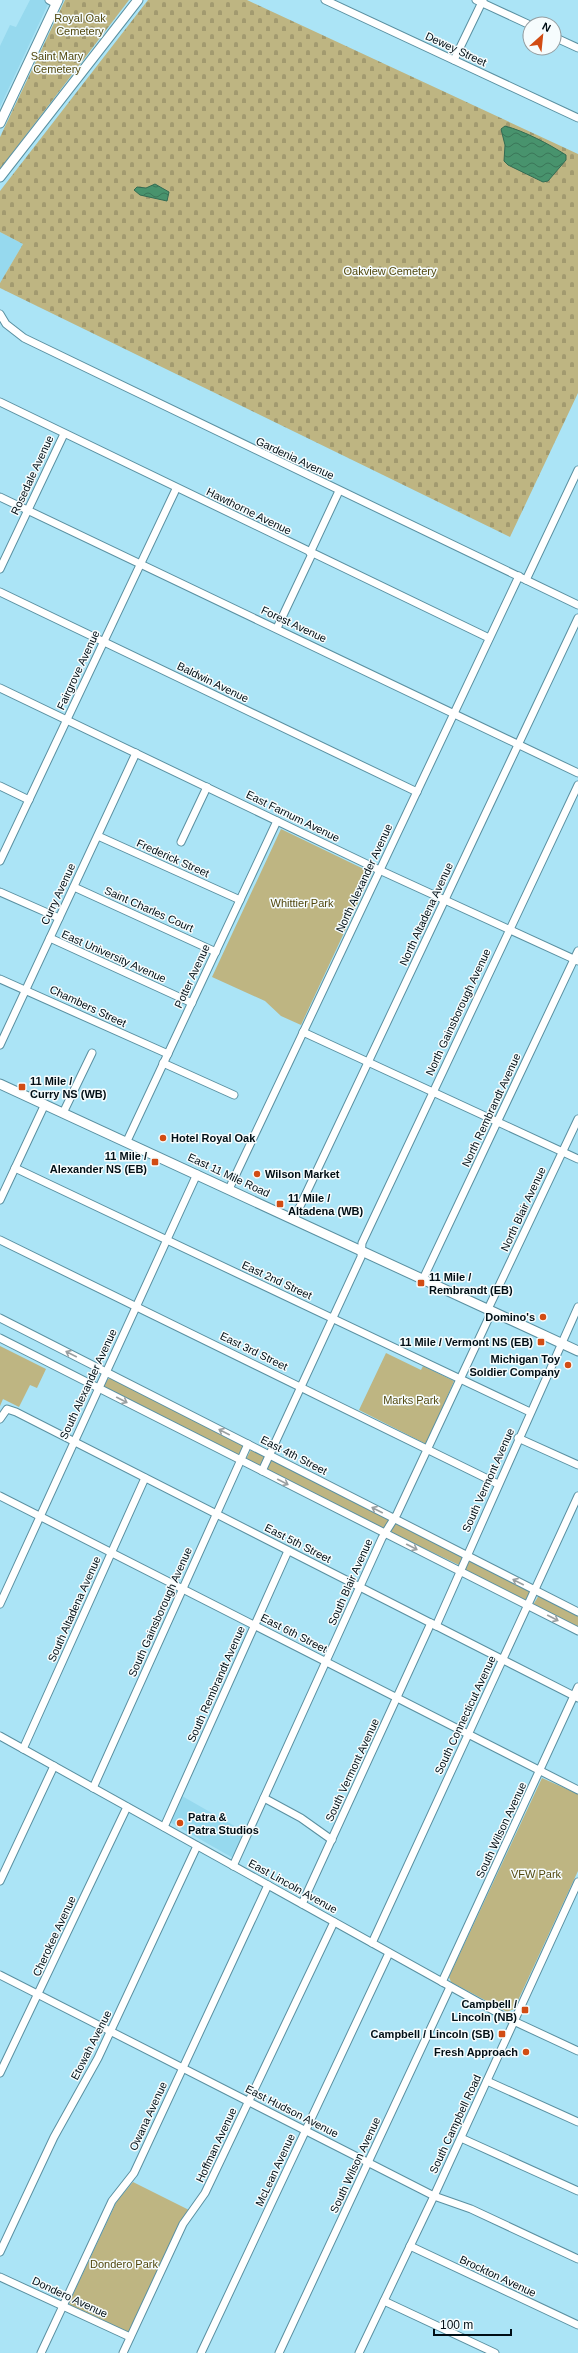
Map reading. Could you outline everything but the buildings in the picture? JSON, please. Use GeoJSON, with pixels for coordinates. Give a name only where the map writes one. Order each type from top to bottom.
{"type":"FeatureCollection","features":[{"type":"Feature","properties":{"kind":"main road"},"geometry":{"type":"LineString","coordinates":[[1,178],[138,0]]}},
{"type":"Feature","properties":{"kind":"main road"},"geometry":{"type":"LineString","coordinates":[[0,123],[54,1]]}},
{"type":"Feature","properties":{"kind":"main road","name":"East 11 Mile Road"},"geometry":{"type":"LineString","coordinates":[[0,1084],[127,1141],[578,1351]]}},
{"type":"Feature","properties":{"kind":"street","name":"Dewey Street"},"geometry":{"type":"LineString","coordinates":[[325,0],[578,118]]}},
{"type":"Feature","properties":{"kind":"street"},"geometry":{"type":"LineString","coordinates":[[454,60],[480,1],[522,21]]}},
{"type":"Feature","properties":{"kind":"street"},"geometry":{"type":"LineString","coordinates":[[562,40],[578,48]]}},
{"type":"Feature","properties":{"kind":"street","name":"Gardenia Avenue"},"geometry":{"type":"LineString","coordinates":[[0,314],[3,325],[24,338],[578,605]]}},
{"type":"Feature","properties":{"kind":"street","name":"Hawthorne Avenue"},"geometry":{"type":"LineString","coordinates":[[0,402],[176,489],[489,638]]}},
{"type":"Feature","properties":{"kind":"street","name":"Rosedale Avenue"},"geometry":{"type":"LineString","coordinates":[[0,569],[64,434]]}},
{"type":"Feature","properties":{"kind":"street"},"geometry":{"type":"LineString","coordinates":[[526,580],[578,470]]}},
{"type":"Feature","properties":{"kind":"street","name":"Fairgrove Avenue"},"geometry":{"type":"LineString","coordinates":[[0,861],[176,489]]}},
{"type":"Feature","properties":{"kind":"street"},"geometry":{"type":"LineString","coordinates":[[277,628],[339,491]]}},
{"type":"Feature","properties":{"kind":"street","name":"Forest Avenue"},"geometry":{"type":"LineString","coordinates":[[0,497],[578,773]]}},
{"type":"Feature","properties":{"kind":"street","name":"North Alexander Avenue"},"geometry":{"type":"LineString","coordinates":[[229,1189],[519,576]]}},
{"type":"Feature","properties":{"kind":"street","name":"Baldwin Avenue"},"geometry":{"type":"LineString","coordinates":[[0,592],[416,792]]}},
{"type":"Feature","properties":{"kind":"street","name":"North Altadena Avenue"},"geometry":{"type":"LineString","coordinates":[[294,1219],[578,618]]}},
{"type":"Feature","properties":{"kind":"street","name":"East Farnum Avenue"},"geometry":{"type":"LineString","coordinates":[[0,688],[380,870],[576,960]]}},
{"type":"Feature","properties":{"kind":"street","name":"Curry Avenue"},"geometry":{"type":"LineString","coordinates":[[0,1044],[136,753]]}},
{"type":"Feature","properties":{"kind":"street","name":"North Gainsborough Avenue"},"geometry":{"type":"LineString","coordinates":[[361,1250],[362,1243],[578,784]]}},
{"type":"Feature","properties":{"kind":"street"},"geometry":{"type":"LineString","coordinates":[[0,786],[29,800]]}},
{"type":"Feature","properties":{"kind":"street"},"geometry":{"type":"LineString","coordinates":[[181,842],[207,787]]}},
{"type":"Feature","properties":{"kind":"street","name":"Potter Avenue"},"geometry":{"type":"LineString","coordinates":[[127,1141],[277,821]]}},
{"type":"Feature","properties":{"kind":"street","name":"Frederick Street"},"geometry":{"type":"LineString","coordinates":[[98,836],[240,900]]}},
{"type":"Feature","properties":{"kind":"street","name":"Saint Charles Court"},"geometry":{"type":"LineString","coordinates":[[74,887],[216,952]]}},
{"type":"Feature","properties":{"kind":"street","name":"East University Avenue"},"geometry":{"type":"LineString","coordinates":[[0,892],[59,918]]}},
{"type":"Feature","properties":{"kind":"street","name":"East University Avenue"},"geometry":{"type":"LineString","coordinates":[[50,938],[192,1003]]}},
{"type":"Feature","properties":{"kind":"street","name":"North Rembrandt Avenue"},"geometry":{"type":"LineString","coordinates":[[423,1279],[576,960],[578,951]]}},
{"type":"Feature","properties":{"kind":"street","name":"Chambers Street"},"geometry":{"type":"LineString","coordinates":[[0,978],[168,1054]]}},
{"type":"Feature","properties":{"kind":"street"},"geometry":{"type":"LineString","coordinates":[[303,1032],[578,1159]]}},
{"type":"Feature","properties":{"kind":"street"},"geometry":{"type":"LineString","coordinates":[[63,1113],[92,1052]]}},
{"type":"Feature","properties":{"kind":"street"},"geometry":{"type":"LineString","coordinates":[[164,1063],[234,1095]]}},
{"type":"Feature","properties":{"kind":"street"},"geometry":{"type":"LineString","coordinates":[[0,1200],[45,1104]]}},
{"type":"Feature","properties":{"kind":"street","name":"North Blair Avenue"},"geometry":{"type":"LineString","coordinates":[[490,1310],[578,1119]]}},
{"type":"Feature","properties":{"kind":"street","name":"East 2nd Street"},"geometry":{"type":"LineString","coordinates":[[15,1168],[530,1412]]}},
{"type":"Feature","properties":{"kind":"street","name":"South Alexander Avenue"},"geometry":{"type":"LineString","coordinates":[[0,1604],[73,1441],[197,1174]]}},
{"type":"Feature","properties":{"kind":"street","name":"East 3rd Street"},"geometry":{"type":"LineString","coordinates":[[0,1240],[136,1305],[498,1484]]}},
{"type":"Feature","properties":{"kind":"street"},"geometry":{"type":"LineString","coordinates":[[262,1471],[360,1258],[361,1250]]}},
{"type":"Feature","properties":{"kind":"street","name":"South Vermont Avenue"},"geometry":{"type":"LineString","coordinates":[[302,1904],[397,1697],[460,1571],[518,1438],[578,1307]]}},
{"type":"Feature","properties":{"kind":"street","name":"South Blair Avenue"},"geometry":{"type":"LineString","coordinates":[[233,1866],[385,1533],[428,1449],[460,1380],[490,1310]]}},
{"type":"Feature","properties":{"kind":"street","name":"East 4th Street"},"geometry":{"type":"LineString","coordinates":[[0,1318],[578,1612]]}},
{"type":"Feature","properties":{"kind":"street"},"geometry":{"type":"LineString","coordinates":[[0,1338],[578,1631]]}},
{"type":"Feature","properties":{"kind":"street","name":"East 5th Street"},"geometry":{"type":"LineString","coordinates":[[0,1419],[7,1409],[73,1441],[576,1697]]}},
{"type":"Feature","properties":{"kind":"street"},"geometry":{"type":"LineString","coordinates":[[518,1438],[578,1465]]}},
{"type":"Feature","properties":{"kind":"street","name":"South Gainsborough Avenue"},"geometry":{"type":"LineString","coordinates":[[93,1788],[248,1444]]}},
{"type":"Feature","properties":{"kind":"street","name":"South Altadena Avenue"},"geometry":{"type":"LineString","coordinates":[[23,1749],[145,1478]]}},
{"type":"Feature","properties":{"kind":"street","name":"East 6th Street"},"geometry":{"type":"LineString","coordinates":[[0,1496],[578,1790]]}},
{"type":"Feature","properties":{"kind":"street","name":"South Connecticut Avenue"},"geometry":{"type":"LineString","coordinates":[[372,1943],[502,1660],[536,1591],[578,1496]]}},
{"type":"Feature","properties":{"kind":"street","name":"South Rembrandt Avenue"},"geometry":{"type":"LineString","coordinates":[[164,1827],[288,1551]]}},
{"type":"Feature","properties":{"kind":"street","name":"South Wilson Avenue"},"geometry":{"type":"LineString","coordinates":[[442,1982],[576,1697],[578,1687]]}},
{"type":"Feature","properties":{"kind":"street","name":"East Lincoln Avenue"},"geometry":{"type":"LineString","coordinates":[[0,1736],[514,2022],[578,2050]]}},
{"type":"Feature","properties":{"kind":"street"},"geometry":{"type":"LineString","coordinates":[[0,1880],[54,1766]]}},
{"type":"Feature","properties":{"kind":"street"},"geometry":{"type":"LineString","coordinates":[[264,1798],[301,1818],[332,1840]]}},
{"type":"Feature","properties":{"kind":"street","name":"Cherokee Avenue"},"geometry":{"type":"LineString","coordinates":[[0,2073],[39,1995],[127,1807]]}},
{"type":"Feature","properties":{"kind":"street","name":"Etowah Avenue"},"geometry":{"type":"LineString","coordinates":[[0,2252],[52,2143],[111,2032],[197,1846]]}},
{"type":"Feature","properties":{"kind":"street","name":"South Campbell Road"},"geometry":{"type":"LineString","coordinates":[[359,2353],[461,2138],[578,1882]]}},
{"type":"Feature","properties":{"kind":"street","name":"Owana Avenue"},"geometry":{"type":"LineString","coordinates":[[41,2353],[112,2201],[134,2173],[268,1885]]}},
{"type":"Feature","properties":{"kind":"street","name":"Hoffman Avenue"},"geometry":{"type":"LineString","coordinates":[[123,2353],[183,2224],[203,2198],[334,1922]]}},
{"type":"Feature","properties":{"kind":"street","name":"McLean Avenue"},"geometry":{"type":"LineString","coordinates":[[201,2353],[389,1953]]}},
{"type":"Feature","properties":{"kind":"street","name":"East Hudson Avenue"},"geometry":{"type":"LineString","coordinates":[[0,1975],[434,2196],[471,2209],[578,2259]]}},
{"type":"Feature","properties":{"kind":"street","name":"South Wilson Avenue"},"geometry":{"type":"LineString","coordinates":[[279,2353],[450,1986]]}},
{"type":"Feature","properties":{"kind":"street"},"geometry":{"type":"LineString","coordinates":[[487,2080],[578,2122]]}},
{"type":"Feature","properties":{"kind":"street"},"geometry":{"type":"LineString","coordinates":[[461,2138],[578,2191]]}},
{"type":"Feature","properties":{"kind":"street","name":"Brockton Avenue"},"geometry":{"type":"LineString","coordinates":[[410,2246],[578,2325]]}},
{"type":"Feature","properties":{"kind":"street","name":"Dondero Avenue"},"geometry":{"type":"LineString","coordinates":[[0,2277],[130,2337]]}},
{"type":"Feature","properties":{"kind":"street"},"geometry":{"type":"LineString","coordinates":[[384,2301],[495,2353]]}},
{"type":"Feature","properties":{"kind":"shaded area"},"geometry":{"type":"Polygon","coordinates":[[[30,0],[50,0],[0,107],[0,46],[10,25],[16,27],[30,0]]]}},
{"type":"Feature","properties":{"kind":"shaded area"},"geometry":{"type":"Polygon","coordinates":[[[0,232],[23,244],[0,283],[0,232]]]}},
{"type":"Feature","properties":{"kind":"shaded area"},"geometry":{"type":"Polygon","coordinates":[[[182,1796],[245,1832],[233,1858],[170,1822],[182,1796]]]}},
{"type":"Feature","properties":{"kind":"green space"},"geometry":{"type":"Polygon","coordinates":[[[65,0],[129,0],[0,169],[0,137],[65,0]]]}},
{"type":"Feature","properties":{"kind":"green space","name":"Oakview Cemetery"},"geometry":{"type":"Polygon","coordinates":[[[148,0],[247,0],[578,154],[578,393],[510,537],[0,288],[0,283],[23,244],[0,232],[0,191],[148,0]]]}},
{"type":"Feature","properties":{"kind":"green space","name":"Whittier Park"},"geometry":{"type":"Polygon","coordinates":[[[281,829],[372,873],[301,1025],[281,1016],[265,1001],[212,977],[281,829]]]}},
{"type":"Feature","properties":{"kind":"green space"},"geometry":{"type":"Polygon","coordinates":[[[0,1346],[46,1369],[37,1388],[30,1385],[19,1407],[3,1399],[0,1406],[0,1346]]]}},
{"type":"Feature","properties":{"kind":"green space","name":"Marks Park"},"geometry":{"type":"Polygon","coordinates":[[[386,1353],[421,1370],[423,1366],[454,1381],[427,1443],[424,1443],[359,1410],[386,1353]]]}},
{"type":"Feature","properties":{"kind":"green space"},"geometry":{"type":"Polygon","coordinates":[[[111,1378],[243,1445],[239,1456],[106,1389],[104,1386],[108,1379],[111,1378]]]}},
{"type":"Feature","properties":{"kind":"green space"},"geometry":{"type":"Polygon","coordinates":[[[251,1450],[264,1457],[261,1466],[246,1459],[251,1450]]]}},
{"type":"Feature","properties":{"kind":"green space"},"geometry":{"type":"Polygon","coordinates":[[[270,1461],[274,1461],[388,1519],[389,1522],[383,1529],[267,1470],[270,1461]]]}},
{"type":"Feature","properties":{"kind":"green space"},"geometry":{"type":"Polygon","coordinates":[[[396,1523],[462,1557],[459,1565],[392,1533],[391,1530],[396,1523]]]}},
{"type":"Feature","properties":{"kind":"green space"},"geometry":{"type":"Polygon","coordinates":[[[471,1561],[530,1591],[531,1593],[526,1601],[465,1570],[468,1562],[471,1561]]]}},
{"type":"Feature","properties":{"kind":"green space"},"geometry":{"type":"Polygon","coordinates":[[[539,1595],[578,1615],[578,1628],[533,1605],[539,1595]]]}},
{"type":"Feature","properties":{"kind":"green space","name":"VFW Park"},"geometry":{"type":"Polygon","coordinates":[[[542,1778],[578,1794],[578,1871],[514,2009],[507,2012],[451,1982],[449,1977],[542,1778]]]}},
{"type":"Feature","properties":{"kind":"green space","name":"Dondero Park"},"geometry":{"type":"Polygon","coordinates":[[[133,2182],[189,2210],[131,2330],[126,2332],[71,2306],[69,2303],[117,2201],[133,2182]]]}},
{"type":"Feature","properties":{"kind":"water"},"geometry":{"type":"Polygon","coordinates":[[[505,126],[528,134],[552,147],[566,155],[566,160],[548,181],[543,182],[508,165],[504,161],[505,145],[501,129],[505,126]]]}},
{"type":"Feature","properties":{"kind":"water"},"geometry":{"type":"Polygon","coordinates":[[[155,184],[169,192],[167,201],[140,195],[134,190],[137,187],[146,188],[155,184]]]}},
{"type":"Feature","properties":{"kind":"place","name":"11 Mile / Curry NS (WB)"},"geometry":{"type":"Point","coordinates":[22,1087]}},
{"type":"Feature","properties":{"kind":"place","name":"Hotel Royal Oak"},"geometry":{"type":"Point","coordinates":[163,1138]}},
{"type":"Feature","properties":{"kind":"place","name":"11 Mile / Alexander NS (EB)"},"geometry":{"type":"Point","coordinates":[155,1162]}},
{"type":"Feature","properties":{"kind":"place","name":"Wilson Market"},"geometry":{"type":"Point","coordinates":[257,1174]}},
{"type":"Feature","properties":{"kind":"place","name":"11 Mile / Altadena (WB)"},"geometry":{"type":"Point","coordinates":[280,1204]}},
{"type":"Feature","properties":{"kind":"place","name":"11 Mile / Rembrandt (EB)"},"geometry":{"type":"Point","coordinates":[421,1283]}},
{"type":"Feature","properties":{"kind":"place","name":"Domino's"},"geometry":{"type":"Point","coordinates":[543,1317]}},
{"type":"Feature","properties":{"kind":"place","name":"11 Mile / Vermont NS (EB)"},"geometry":{"type":"Point","coordinates":[541,1342]}},
{"type":"Feature","properties":{"kind":"place","name":"Michigan Toy Soldier Company"},"geometry":{"type":"Point","coordinates":[568,1365]}},
{"type":"Feature","properties":{"kind":"place","name":"Patra & Patra Studios"},"geometry":{"type":"Point","coordinates":[180,1823]}},
{"type":"Feature","properties":{"kind":"place","name":"Campbell / Lincoln (NB)"},"geometry":{"type":"Point","coordinates":[525,2010]}},
{"type":"Feature","properties":{"kind":"place","name":"Campbell / Lincoln (SB)"},"geometry":{"type":"Point","coordinates":[502,2034]}},
{"type":"Feature","properties":{"kind":"place","name":"Fresh Approach"},"geometry":{"type":"Point","coordinates":[526,2052]}},
{"type":"Feature","properties":{"kind":"park label","name":"Royal Oak Cemetery"},"geometry":{"type":"Point","coordinates":[80,24]}},
{"type":"Feature","properties":{"kind":"park label","name":"Saint Mary Cemetery"},"geometry":{"type":"Point","coordinates":[57,62]}}]}
